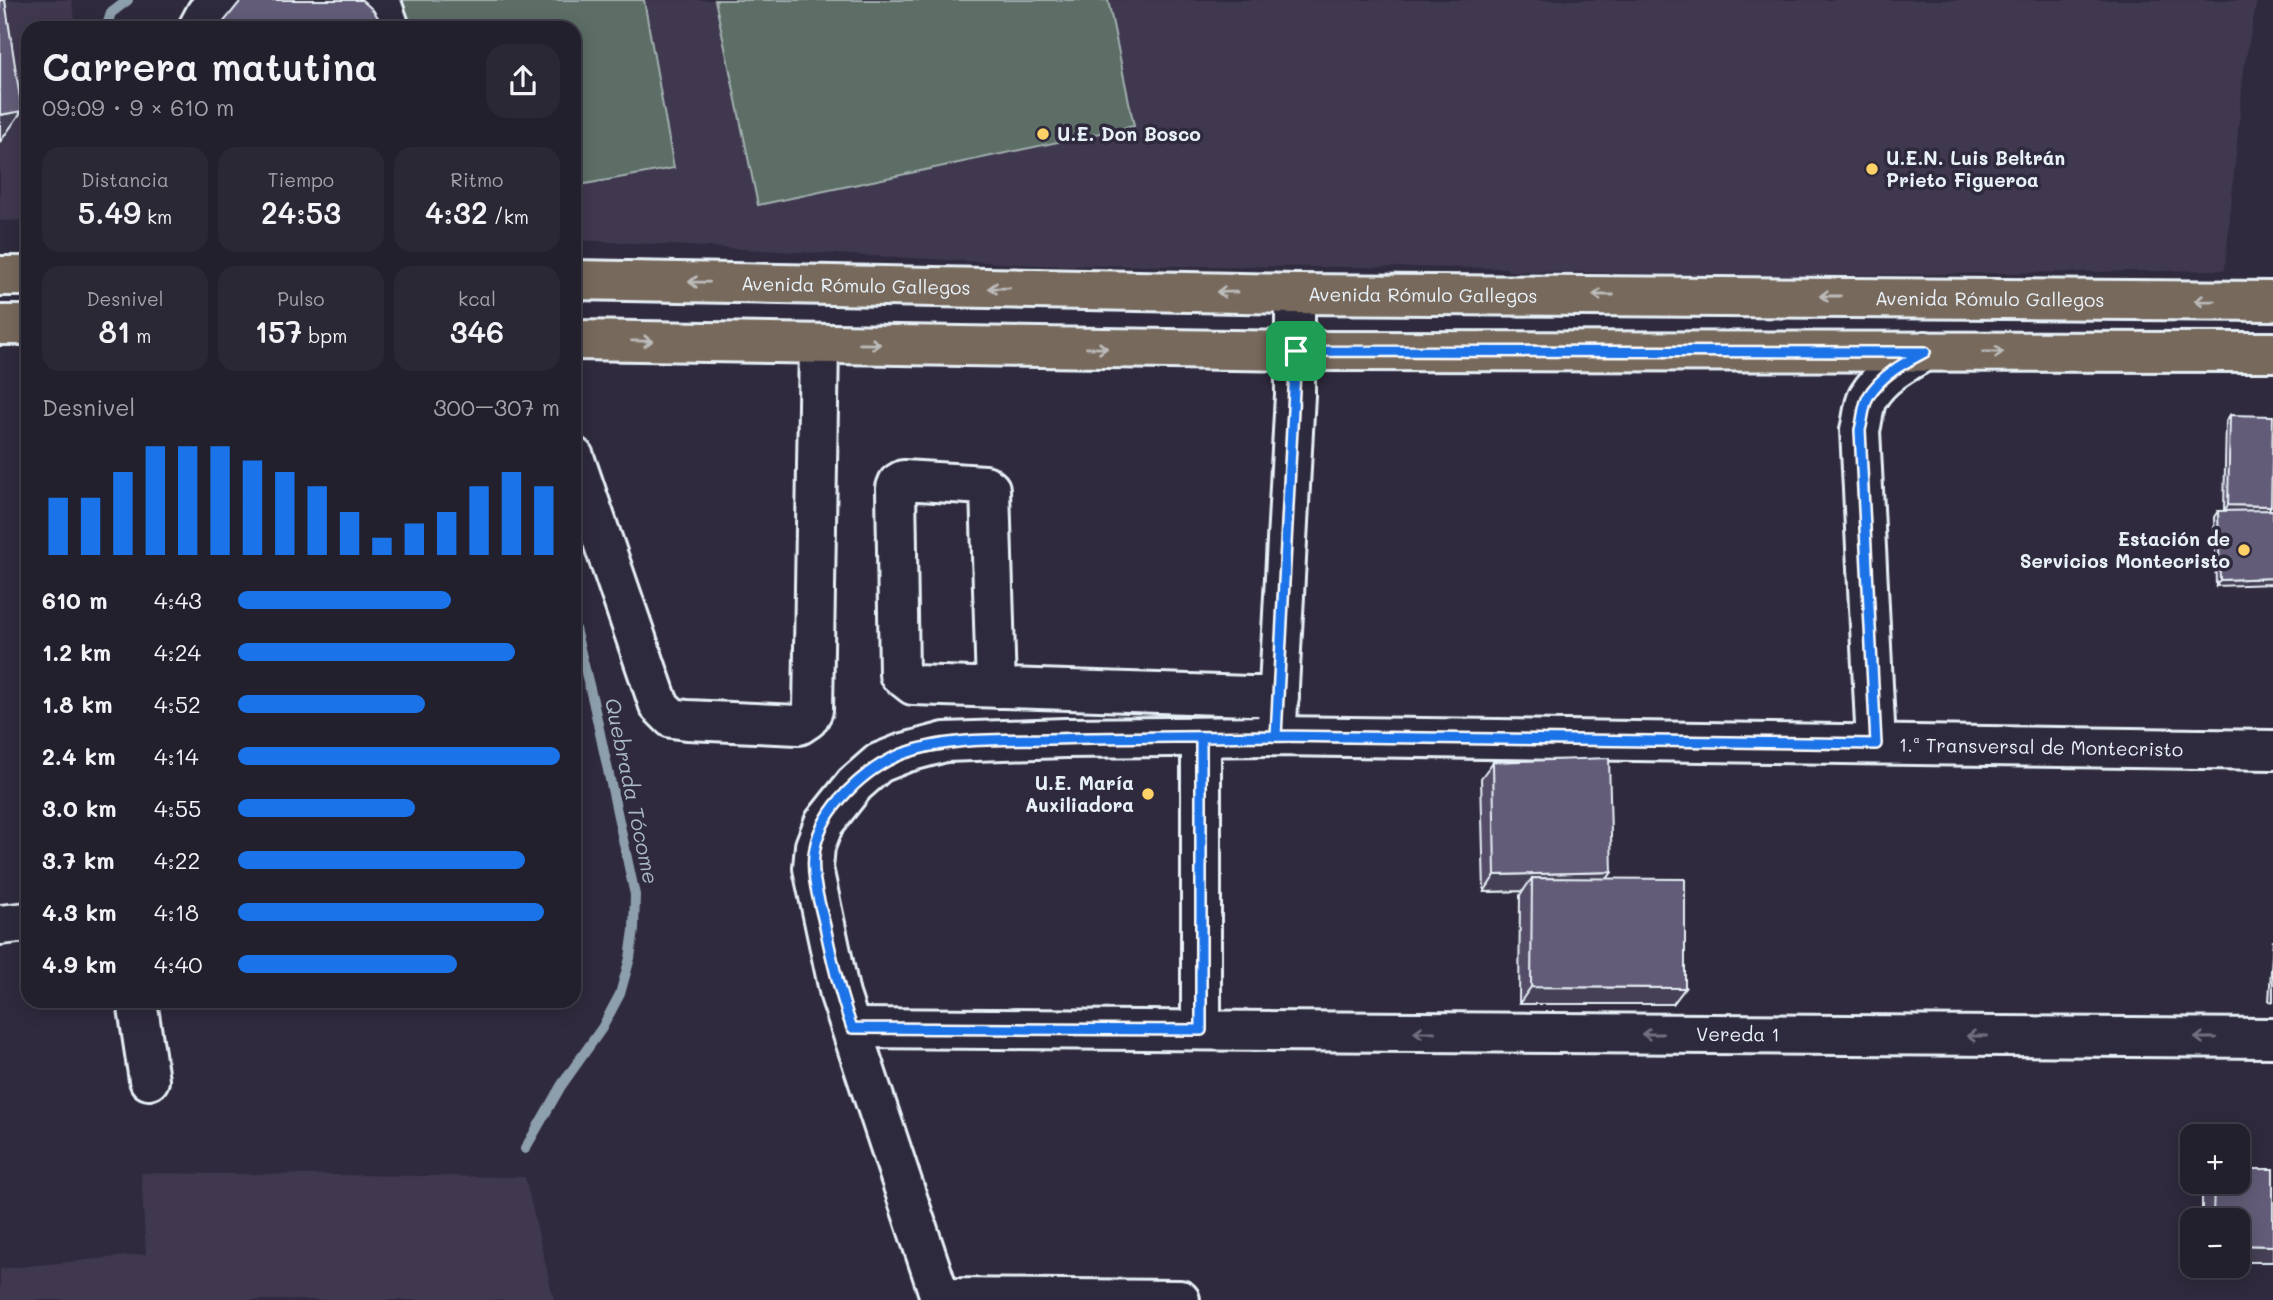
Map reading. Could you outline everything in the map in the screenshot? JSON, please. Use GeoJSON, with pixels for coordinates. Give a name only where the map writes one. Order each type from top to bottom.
{"type":"FeatureCollection","features":[{"type":"Feature","properties":{"kind":"main road"},"geometry":{"type":"LineString","coordinates":[[0,276],[21,276]]}},
{"type":"Feature","properties":{"kind":"main road","name":"Avenida Rómulo Gallegos"},"geometry":{"type":"LineString","coordinates":[[581,280],[1295,293],[2273,301]]}},
{"type":"Feature","properties":{"kind":"main road"},"geometry":{"type":"LineString","coordinates":[[0,325],[21,325]]}},
{"type":"Feature","properties":{"kind":"main road"},"geometry":{"type":"LineString","coordinates":[[581,341],[1296,351],[2273,352]]}},
{"type":"Feature","properties":{"kind":"street"},"geometry":{"type":"LineString","coordinates":[[202,21],[206,13],[221,0]]}},
{"type":"Feature","properties":{"kind":"street"},"geometry":{"type":"LineString","coordinates":[[380,0],[388,21]]}},
{"type":"Feature","properties":{"kind":"street"},"geometry":{"type":"LineString","coordinates":[[1276,736],[1296,351],[1295,293]]}},
{"type":"Feature","properties":{"kind":"street"},"geometry":{"type":"LineString","coordinates":[[581,477],[660,705],[672,718],[799,725],[808,719],[813,710],[819,344]]}},
{"type":"Feature","properties":{"kind":"street"},"geometry":{"type":"LineString","coordinates":[[1876,744],[1860,430],[1867,398],[1884,378],[1900,365],[1925,352]]}},
{"type":"Feature","properties":{"kind":"street"},"geometry":{"type":"LineString","coordinates":[[996,688],[990,489],[985,485],[903,480],[896,488],[899,674],[914,685],[996,688],[1279,696]]}},
{"type":"Feature","properties":{"kind":"street","name":"1.ª Transversal de Montecristo"},"geometry":{"type":"LineString","coordinates":[[941,1299],[840,995],[813,868],[815,846],[824,823],[855,784],[879,764],[904,753],[945,743],[1051,738],[1276,736],[2273,750]]}},
{"type":"Feature","properties":{"kind":"street"},"geometry":{"type":"LineString","coordinates":[[1201,737],[1201,1030]]}},
{"type":"Feature","properties":{"kind":"street"},"geometry":{"type":"LineString","coordinates":[[0,925],[21,923]]}},
{"type":"Feature","properties":{"kind":"street"},"geometry":{"type":"LineString","coordinates":[[138,1008],[149,1080]]}},
{"type":"Feature","properties":{"kind":"street","name":"Vereda 1"},"geometry":{"type":"LineString","coordinates":[[852,1028],[2273,1038]]}},
{"type":"Feature","properties":{"kind":"street"},"geometry":{"type":"LineString","coordinates":[[941,1299],[1180,1300]]}},
{"type":"Feature","properties":{"kind":"shaded area"},"geometry":{"type":"Polygon","coordinates":[[[0,0],[72,0],[75,21],[21,21],[21,220],[0,221],[0,0]]]}},
{"type":"Feature","properties":{"kind":"shaded area"},"geometry":{"type":"Polygon","coordinates":[[[384,0],[2257,0],[2244,68],[2225,270],[1802,276],[1507,271],[1507,268],[1041,265],[581,240],[581,21],[388,21],[384,0]]]}},
{"type":"Feature","properties":{"kind":"shaded area"},"geometry":{"type":"Polygon","coordinates":[[[141,1173],[525,1177],[554,1300],[0,1300],[0,1269],[146,1254],[141,1173]]]}},
{"type":"Feature","properties":{"kind":"green space"},"geometry":{"type":"Polygon","coordinates":[[[402,0],[644,0],[674,168],[581,185],[581,21],[406,21],[402,0]]]}},
{"type":"Feature","properties":{"kind":"green space"},"geometry":{"type":"Polygon","coordinates":[[[715,0],[1108,0],[1134,126],[758,205],[715,0]]]}},
{"type":"Feature","properties":{"kind":"building"},"geometry":{"type":"Polygon","coordinates":[[[0,0],[5,0],[21,111],[0,115],[0,0]]]}},
{"type":"Feature","properties":{"kind":"building"},"geometry":{"type":"Polygon","coordinates":[[[243,0],[362,0],[380,21],[224,21],[243,0]]]}},
{"type":"Feature","properties":{"kind":"building"},"geometry":{"type":"Polygon","coordinates":[[[2230,415],[2273,416],[2271,506],[2228,505],[2230,415]]]}},
{"type":"Feature","properties":{"kind":"building","name":"Estación de Servicios Montecristo"},"geometry":{"type":"Polygon","coordinates":[[[2273,510],[2273,578],[2220,580],[2218,511],[2273,510]]]}},
{"type":"Feature","properties":{"kind":"building"},"geometry":{"type":"Polygon","coordinates":[[[1609,758],[1612,872],[1495,875],[1493,762],[1609,758]]]}},
{"type":"Feature","properties":{"kind":"building"},"geometry":{"type":"Polygon","coordinates":[[[1532,878],[1685,879],[1685,988],[1531,987],[1532,878]]]}},
{"type":"Feature","properties":{"kind":"building"},"geometry":{"type":"Polygon","coordinates":[[[2250,1169],[2273,1169],[2273,1246],[2250,1245],[2250,1208],[2213,1208],[2214,1194],[2250,1194],[2250,1169]]]}},
{"type":"Feature","properties":{"kind":"waterway","name":"Quebrada Tócome"},"geometry":{"type":"LineString","coordinates":[[108,21],[111,13],[128,0]]}},
{"type":"Feature","properties":{"kind":"waterway","name":"Quebrada Tócome"},"geometry":{"type":"LineString","coordinates":[[525,1149],[561,1086],[602,1028],[620,994],[634,930],[635,895],[581,653]]}},
{"type":"Feature","properties":{"kind":"place","name":"U.E. Don Bosco"},"geometry":{"type":"Point","coordinates":[1043,134]}},
{"type":"Feature","properties":{"kind":"place","name":"U.E.N. Luis Beltrán Prieto Figueroa"},"geometry":{"type":"Point","coordinates":[1872,169]}},
{"type":"Feature","properties":{"kind":"place","name":"Estación de Servicios Montecristo"},"geometry":{"type":"Point","coordinates":[2244,550]}},
{"type":"Feature","properties":{"kind":"place","name":"U.E. María Auxiliadora"},"geometry":{"type":"Point","coordinates":[1148,794]}},
{"type":"Feature","properties":{"kind":"route"},"geometry":{"type":"LineString","coordinates":[[1296,351],[1276,736],[1201,737],[1201,1030],[852,1028],[840,995],[818,899],[813,868],[815,846],[824,823],[855,784],[879,764],[904,753],[945,743],[1009,739],[1185,736],[1276,736],[1876,744],[1860,430],[1867,398],[1884,378],[1900,365],[1925,352],[1296,351]]}}]}
